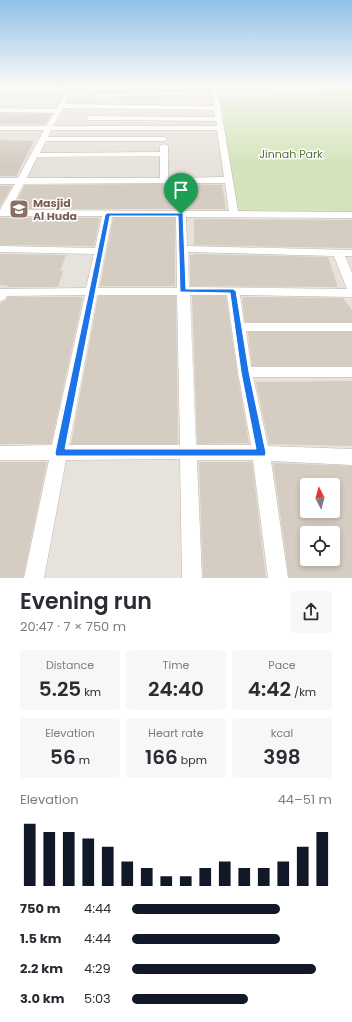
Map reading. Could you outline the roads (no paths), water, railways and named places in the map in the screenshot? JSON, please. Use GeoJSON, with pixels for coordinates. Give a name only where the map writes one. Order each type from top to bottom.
{"type":"FeatureCollection","features":[{"type":"Feature","properties":{"kind":"street"},"geometry":{"type":"LineString","coordinates":[[57,113],[21,181],[2,213],[107,215],[352,215]]}},
{"type":"Feature","properties":{"kind":"street"},"geometry":{"type":"LineString","coordinates":[[85,128],[91,113]]}},
{"type":"Feature","properties":{"kind":"street"},"geometry":{"type":"LineString","coordinates":[[218,113],[234,215]]}},
{"type":"Feature","properties":{"kind":"street"},"geometry":{"type":"LineString","coordinates":[[89,118],[219,119]]}},
{"type":"Feature","properties":{"kind":"street"},"geometry":{"type":"LineString","coordinates":[[0,128],[221,128]]}},
{"type":"Feature","properties":{"kind":"street"},"geometry":{"type":"LineString","coordinates":[[164,181],[164,139],[166,128]]}},
{"type":"Feature","properties":{"kind":"street"},"geometry":{"type":"LineString","coordinates":[[43,139],[164,139]]}},
{"type":"Feature","properties":{"kind":"street"},"geometry":{"type":"LineString","coordinates":[[34,155],[164,154]]}},
{"type":"Feature","properties":{"kind":"street"},"geometry":{"type":"LineString","coordinates":[[0,181],[229,180]]}},
{"type":"Feature","properties":{"kind":"street"},"geometry":{"type":"LineString","coordinates":[[181,214],[182,291],[192,578]]}},
{"type":"Feature","properties":{"kind":"street"},"geometry":{"type":"LineString","coordinates":[[34,578],[107,215]]}},
{"type":"Feature","properties":{"kind":"street"},"geometry":{"type":"LineString","coordinates":[[0,249],[99,251]]}},
{"type":"Feature","properties":{"kind":"street"},"geometry":{"type":"LineString","coordinates":[[181,249],[352,253]]}},
{"type":"Feature","properties":{"kind":"street"},"geometry":{"type":"LineString","coordinates":[[338,253],[352,287]]}},
{"type":"Feature","properties":{"kind":"street"},"geometry":{"type":"LineString","coordinates":[[1,294],[182,291],[352,293]]}},
{"type":"Feature","properties":{"kind":"street"},"geometry":{"type":"LineString","coordinates":[[233,291],[245,372],[261,453],[278,578]]}},
{"type":"Feature","properties":{"kind":"street"},"geometry":{"type":"LineString","coordinates":[[239,327],[352,327]]}},
{"type":"Feature","properties":{"kind":"street"},"geometry":{"type":"LineString","coordinates":[[245,372],[352,372]]}},
{"type":"Feature","properties":{"kind":"street"},"geometry":{"type":"LineString","coordinates":[[0,453],[261,453],[352,458]]}},
{"type":"Feature","properties":{"kind":"place","name":"Masjid Al Huda"},"geometry":{"type":"Point","coordinates":[19,209]}},
{"type":"Feature","properties":{"kind":"park label","name":"Jinnah Park"},"geometry":{"type":"Point","coordinates":[291,154]}}]}
